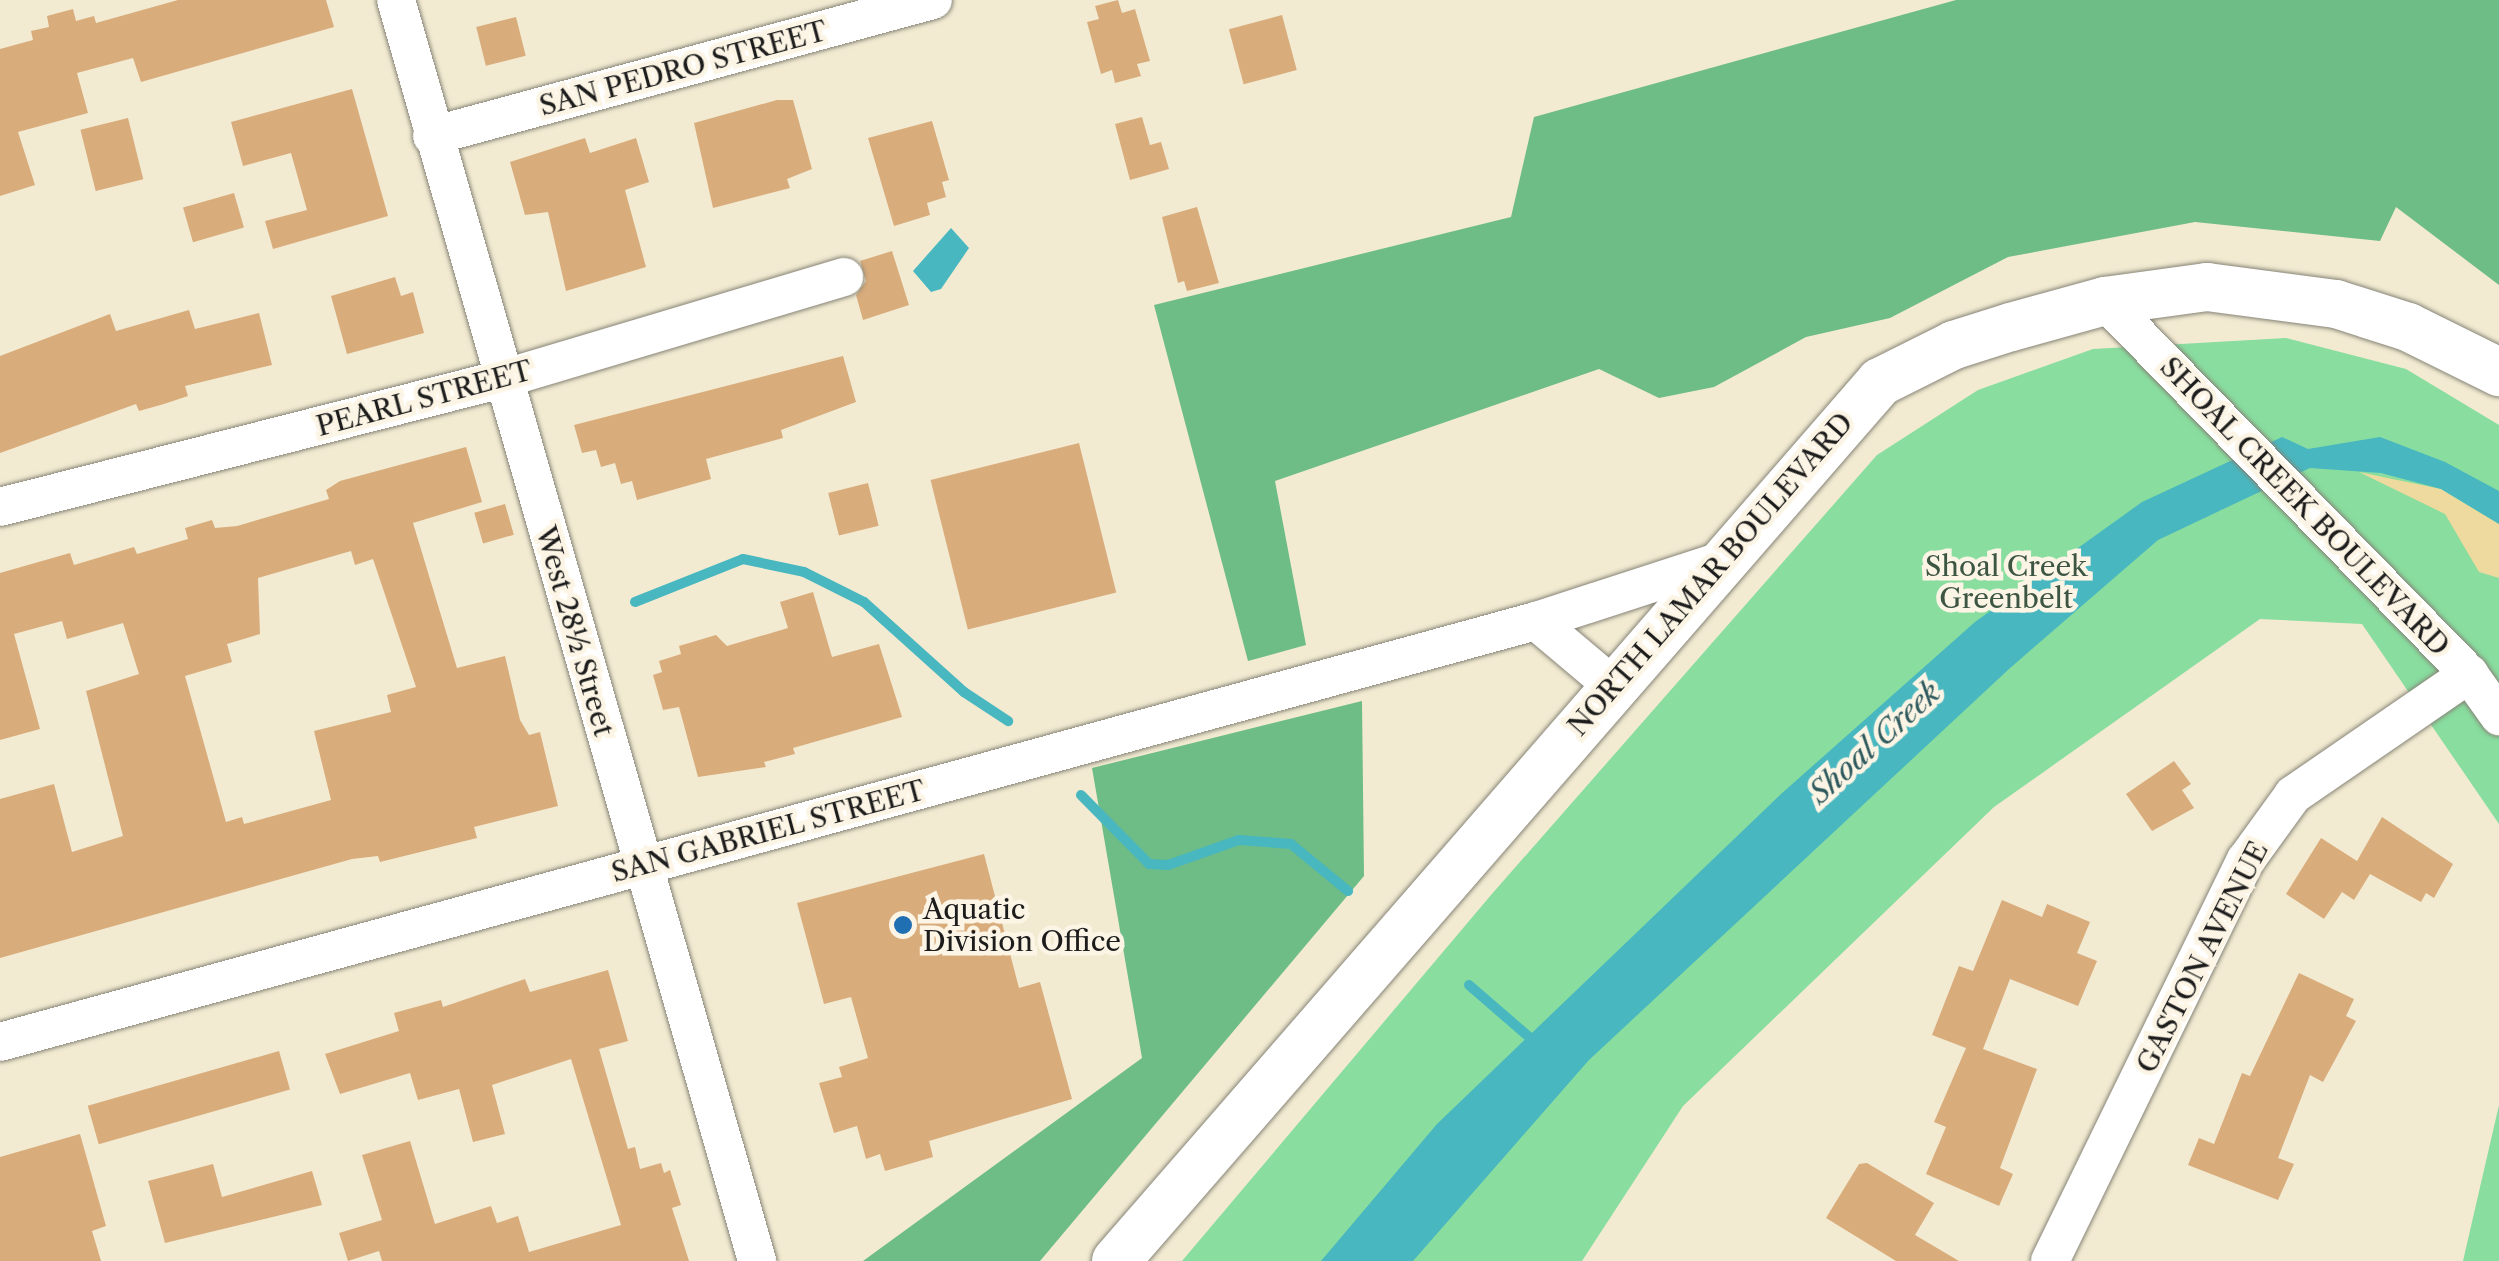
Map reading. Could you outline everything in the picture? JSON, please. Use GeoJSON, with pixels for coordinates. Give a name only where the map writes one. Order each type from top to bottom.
{"type":"FeatureCollection","features":[{"type":"Feature","properties":{"kind":"main road","name":"NORTH LAMAR BOULEVARD"},"geometry":{"type":"LineString","coordinates":[[1116,1261],[1612,685],[1880,382],[1954,346],[2106,301],[2207,287],[2273,291],[2408,326],[2499,372]]}},
{"type":"Feature","properties":{"kind":"street","name":"West 28½ Street"},"geometry":{"type":"LineString","coordinates":[[396,0],[757,1261]]}},
{"type":"Feature","properties":{"kind":"street","name":"SAN PEDRO STREET"},"geometry":{"type":"LineString","coordinates":[[432,136],[933,0]]}},
{"type":"Feature","properties":{"kind":"street","name":"PEARL STREET"},"geometry":{"type":"LineString","coordinates":[[0,507],[502,379],[844,277]]}},
{"type":"Feature","properties":{"kind":"street","name":"SHOAL CREEK BOULEVARD"},"geometry":{"type":"LineString","coordinates":[[2106,301],[2469,674],[2499,716]]}},
{"type":"Feature","properties":{"kind":"street","name":"SAN GABRIEL STREET"},"geometry":{"type":"LineString","coordinates":[[0,1042],[1536,622],[1721,561]]}},
{"type":"Feature","properties":{"kind":"street"},"geometry":{"type":"LineString","coordinates":[[1536,622],[1612,685]]}},
{"type":"Feature","properties":{"kind":"street","name":"GASTON AVENUE"},"geometry":{"type":"LineString","coordinates":[[2050,1261],[2246,860],[2293,794],[2469,674]]}},
{"type":"Feature","properties":{"kind":"green space"},"geometry":{"type":"Polygon","coordinates":[[[1956,0],[2499,0],[2499,285],[2396,207],[2380,241],[2195,222],[2008,257],[1890,318],[1806,337],[1714,387],[1659,398],[1599,369],[1275,481],[1306,645],[1248,661],[1154,305],[1511,217],[1534,117],[1956,0]]]}},
{"type":"Feature","properties":{"kind":"green space","name":"Shoal Creek Greenbelt"},"geometry":{"type":"Polygon","coordinates":[[[2286,338],[2406,369],[2499,425],[2499,824],[2362,624],[2260,619],[1994,807],[1683,1106],[1582,1261],[1182,1261],[1491,895],[1877,455],[1978,390],[2093,349],[2286,338]]]}},
{"type":"Feature","properties":{"kind":"green space"},"geometry":{"type":"Polygon","coordinates":[[[1362,701],[1364,876],[1040,1261],[863,1261],[1142,1058],[1092,768],[1362,701]]]}},
{"type":"Feature","properties":{"kind":"green space"},"geometry":{"type":"Polygon","coordinates":[[[2499,1105],[2499,1261],[2463,1261],[2499,1105]]]}},
{"type":"Feature","properties":{"kind":"sand"},"geometry":{"type":"Polygon","coordinates":[[[2359,472],[2441,489],[2499,524],[2499,578],[2479,572],[2445,514],[2359,472]]]}},
{"type":"Feature","properties":{"kind":"water"},"geometry":{"type":"Polygon","coordinates":[[[951,228],[969,248],[941,289],[931,292],[913,271],[951,228]]]}},
{"type":"Feature","properties":{"kind":"water","name":"Shoal Creek"},"geometry":{"type":"Polygon","coordinates":[[[2282,437],[2308,449],[2380,437],[2445,462],[2499,491],[2499,524],[2441,489],[2381,473],[2310,468],[2158,540],[2009,669],[1589,1060],[1413,1261],[1321,1261],[1437,1124],[1781,794],[1975,622],[2142,502],[2282,437]]]}},
{"type":"Feature","properties":{"kind":"building"},"geometry":{"type":"Polygon","coordinates":[[[178,0],[326,0],[334,27],[141,82],[133,58],[77,73],[88,113],[18,132],[35,185],[0,196],[0,49],[33,40],[31,31],[49,27],[47,16],[73,9],[76,21],[94,16],[96,23],[178,0]]]}},
{"type":"Feature","properties":{"kind":"building"},"geometry":{"type":"Polygon","coordinates":[[[1118,0],[1122,13],[1135,9],[1150,61],[1137,64],[1141,76],[1115,83],[1112,70],[1101,74],[1087,22],[1099,19],[1095,6],[1118,0]]]}},
{"type":"Feature","properties":{"kind":"building"},"geometry":{"type":"Polygon","coordinates":[[[1282,15],[1297,70],[1244,84],[1229,29],[1282,15]]]}},
{"type":"Feature","properties":{"kind":"building"},"geometry":{"type":"Polygon","coordinates":[[[516,17],[526,56],[486,66],[476,27],[516,17]]]}},
{"type":"Feature","properties":{"kind":"building"},"geometry":{"type":"Polygon","coordinates":[[[352,89],[388,216],[273,249],[265,221],[307,210],[291,153],[243,166],[231,122],[352,89]]]}},
{"type":"Feature","properties":{"kind":"building"},"geometry":{"type":"Polygon","coordinates":[[[777,100],[793,100],[812,169],[787,179],[790,188],[713,208],[694,123],[777,100]]]}},
{"type":"Feature","properties":{"kind":"building"},"geometry":{"type":"Polygon","coordinates":[[[1142,117],[1150,145],[1161,142],[1169,169],[1130,180],[1115,124],[1142,117]]]}},
{"type":"Feature","properties":{"kind":"building"},"geometry":{"type":"Polygon","coordinates":[[[128,118],[143,179],[96,191],[80,130],[128,118]]]}},
{"type":"Feature","properties":{"kind":"building"},"geometry":{"type":"Polygon","coordinates":[[[932,121],[949,180],[942,182],[946,197],[927,203],[930,215],[894,226],[868,138],[932,121]]]}},
{"type":"Feature","properties":{"kind":"building"},"geometry":{"type":"Polygon","coordinates":[[[585,138],[590,153],[636,138],[649,182],[625,190],[646,267],[566,291],[548,212],[525,215],[510,162],[585,138]]]}},
{"type":"Feature","properties":{"kind":"building"},"geometry":{"type":"Polygon","coordinates":[[[234,193],[244,228],[193,242],[183,208],[234,193]]]}},
{"type":"Feature","properties":{"kind":"building"},"geometry":{"type":"Polygon","coordinates":[[[1197,207],[1219,283],[1187,291],[1184,281],[1178,283],[1162,217],[1197,207]]]}},
{"type":"Feature","properties":{"kind":"building"},"geometry":{"type":"Polygon","coordinates":[[[892,251],[909,305],[863,320],[856,295],[866,281],[860,261],[892,251]]]}},
{"type":"Feature","properties":{"kind":"building"},"geometry":{"type":"Polygon","coordinates":[[[395,277],[401,296],[413,292],[424,333],[347,354],[331,296],[395,277]]]}},
{"type":"Feature","properties":{"kind":"building"},"geometry":{"type":"Polygon","coordinates":[[[189,310],[195,329],[259,313],[272,365],[185,386],[188,396],[139,411],[136,404],[0,453],[0,356],[110,314],[116,331],[189,310]]]}},
{"type":"Feature","properties":{"kind":"building"},"geometry":{"type":"Polygon","coordinates":[[[843,356],[856,402],[781,430],[783,438],[706,459],[711,479],[637,500],[632,481],[621,484],[615,463],[601,467],[596,450],[582,453],[574,425],[843,356]]]}},
{"type":"Feature","properties":{"kind":"building"},"geometry":{"type":"Polygon","coordinates":[[[1079,443],[1116,592],[968,629],[931,480],[1079,443]]]}},
{"type":"Feature","properties":{"kind":"building"},"geometry":{"type":"Polygon","coordinates":[[[466,447],[482,502],[413,523],[457,668],[505,656],[520,720],[529,735],[540,732],[558,806],[474,827],[477,838],[380,862],[378,856],[352,859],[0,958],[0,799],[54,784],[72,852],[123,836],[86,691],[139,674],[123,623],[67,639],[62,621],[14,634],[40,729],[0,740],[0,573],[70,553],[74,565],[134,547],[137,554],[188,539],[185,528],[212,520],[215,528],[237,526],[329,499],[326,490],[340,481],[466,447]],[[351,551],[258,578],[260,634],[227,644],[232,662],[185,676],[226,822],[242,817],[244,824],[331,800],[314,731],[391,712],[387,695],[416,687],[373,559],[355,565],[351,551]]]}},
{"type":"Feature","properties":{"kind":"building"},"geometry":{"type":"Polygon","coordinates":[[[868,483],[879,526],[839,536],[828,493],[868,483]]]}},
{"type":"Feature","properties":{"kind":"building"},"geometry":{"type":"Polygon","coordinates":[[[505,504],[514,535],[483,544],[474,513],[505,504]]]}},
{"type":"Feature","properties":{"kind":"building"},"geometry":{"type":"Polygon","coordinates":[[[813,592],[832,657],[879,644],[902,717],[793,748],[795,754],[764,762],[766,767],[698,777],[679,707],[663,710],[653,675],[662,672],[659,661],[681,654],[679,646],[716,635],[727,646],[788,628],[780,602],[813,592]]]}},
{"type":"Feature","properties":{"kind":"building"},"geometry":{"type":"Polygon","coordinates":[[[2174,761],[2191,784],[2182,790],[2194,808],[2152,831],[2126,794],[2174,761]]]}},
{"type":"Feature","properties":{"kind":"building"},"geometry":{"type":"Polygon","coordinates":[[[2382,817],[2453,864],[2434,898],[2426,893],[2421,902],[2370,874],[2354,900],[2342,892],[2324,919],[2286,894],[2321,838],[2357,861],[2382,817]]]}},
{"type":"Feature","properties":{"kind":"building"},"geometry":{"type":"Polygon","coordinates":[[[984,854],[1019,988],[1040,982],[1072,1099],[929,1141],[933,1157],[885,1171],[880,1154],[866,1159],[857,1126],[834,1133],[819,1083],[842,1077],[839,1067],[868,1058],[851,997],[824,1004],[797,903],[984,854]]]}},
{"type":"Feature","properties":{"kind":"building"},"geometry":{"type":"Polygon","coordinates":[[[2002,900],[2042,917],[2047,904],[2090,922],[2077,953],[2097,961],[2078,1006],[2010,979],[1983,1049],[2037,1069],[2000,1168],[2013,1174],[1999,1206],[1926,1174],[1946,1127],[1934,1122],[1966,1048],[1932,1035],[1959,966],[1973,971],[2002,900]]]}},
{"type":"Feature","properties":{"kind":"building"},"geometry":{"type":"Polygon","coordinates":[[[608,970],[628,1041],[599,1049],[628,1149],[635,1147],[640,1169],[661,1163],[664,1173],[670,1170],[681,1205],[672,1208],[689,1261],[382,1261],[379,1251],[348,1261],[339,1233],[382,1220],[362,1155],[410,1141],[435,1224],[491,1206],[497,1223],[518,1216],[529,1252],[621,1225],[571,1059],[492,1085],[505,1134],[473,1142],[459,1089],[418,1100],[410,1073],[340,1094],[325,1054],[399,1031],[394,1013],[441,1000],[443,1007],[525,979],[530,992],[608,970]]]}},
{"type":"Feature","properties":{"kind":"building"},"geometry":{"type":"Polygon","coordinates":[[[2299,973],[2354,999],[2346,1016],[2356,1021],[2323,1082],[2310,1075],[2278,1158],[2294,1164],[2278,1200],[2188,1165],[2199,1138],[2214,1144],[2242,1073],[2250,1076],[2299,973]]]}},
{"type":"Feature","properties":{"kind":"building"},"geometry":{"type":"Polygon","coordinates":[[[279,1051],[290,1089],[99,1144],[88,1106],[279,1051]]]}},
{"type":"Feature","properties":{"kind":"building"},"geometry":{"type":"Polygon","coordinates":[[[80,1134],[106,1226],[92,1231],[101,1261],[0,1261],[0,1157],[80,1134]]]}},
{"type":"Feature","properties":{"kind":"building"},"geometry":{"type":"Polygon","coordinates":[[[1867,1163],[1934,1203],[1915,1235],[1959,1261],[1896,1261],[1826,1218],[1859,1164],[1867,1163]]]}},
{"type":"Feature","properties":{"kind":"building"},"geometry":{"type":"Polygon","coordinates":[[[213,1164],[222,1197],[312,1171],[322,1205],[165,1243],[148,1181],[213,1164]]]}},
{"type":"Feature","properties":{"kind":"waterway"},"geometry":{"type":"LineString","coordinates":[[635,602],[743,559],[804,572],[864,602],[964,692],[1008,721]]}},
{"type":"Feature","properties":{"kind":"waterway"},"geometry":{"type":"LineString","coordinates":[[1081,795],[1149,864],[1168,865],[1239,840],[1291,844],[1348,891]]}},
{"type":"Feature","properties":{"kind":"waterway"},"geometry":{"type":"LineString","coordinates":[[1469,985],[1536,1043]]}},
{"type":"Feature","properties":{"kind":"place","name":"Aquatic Division Office"},"geometry":{"type":"Point","coordinates":[903,925]}}]}
